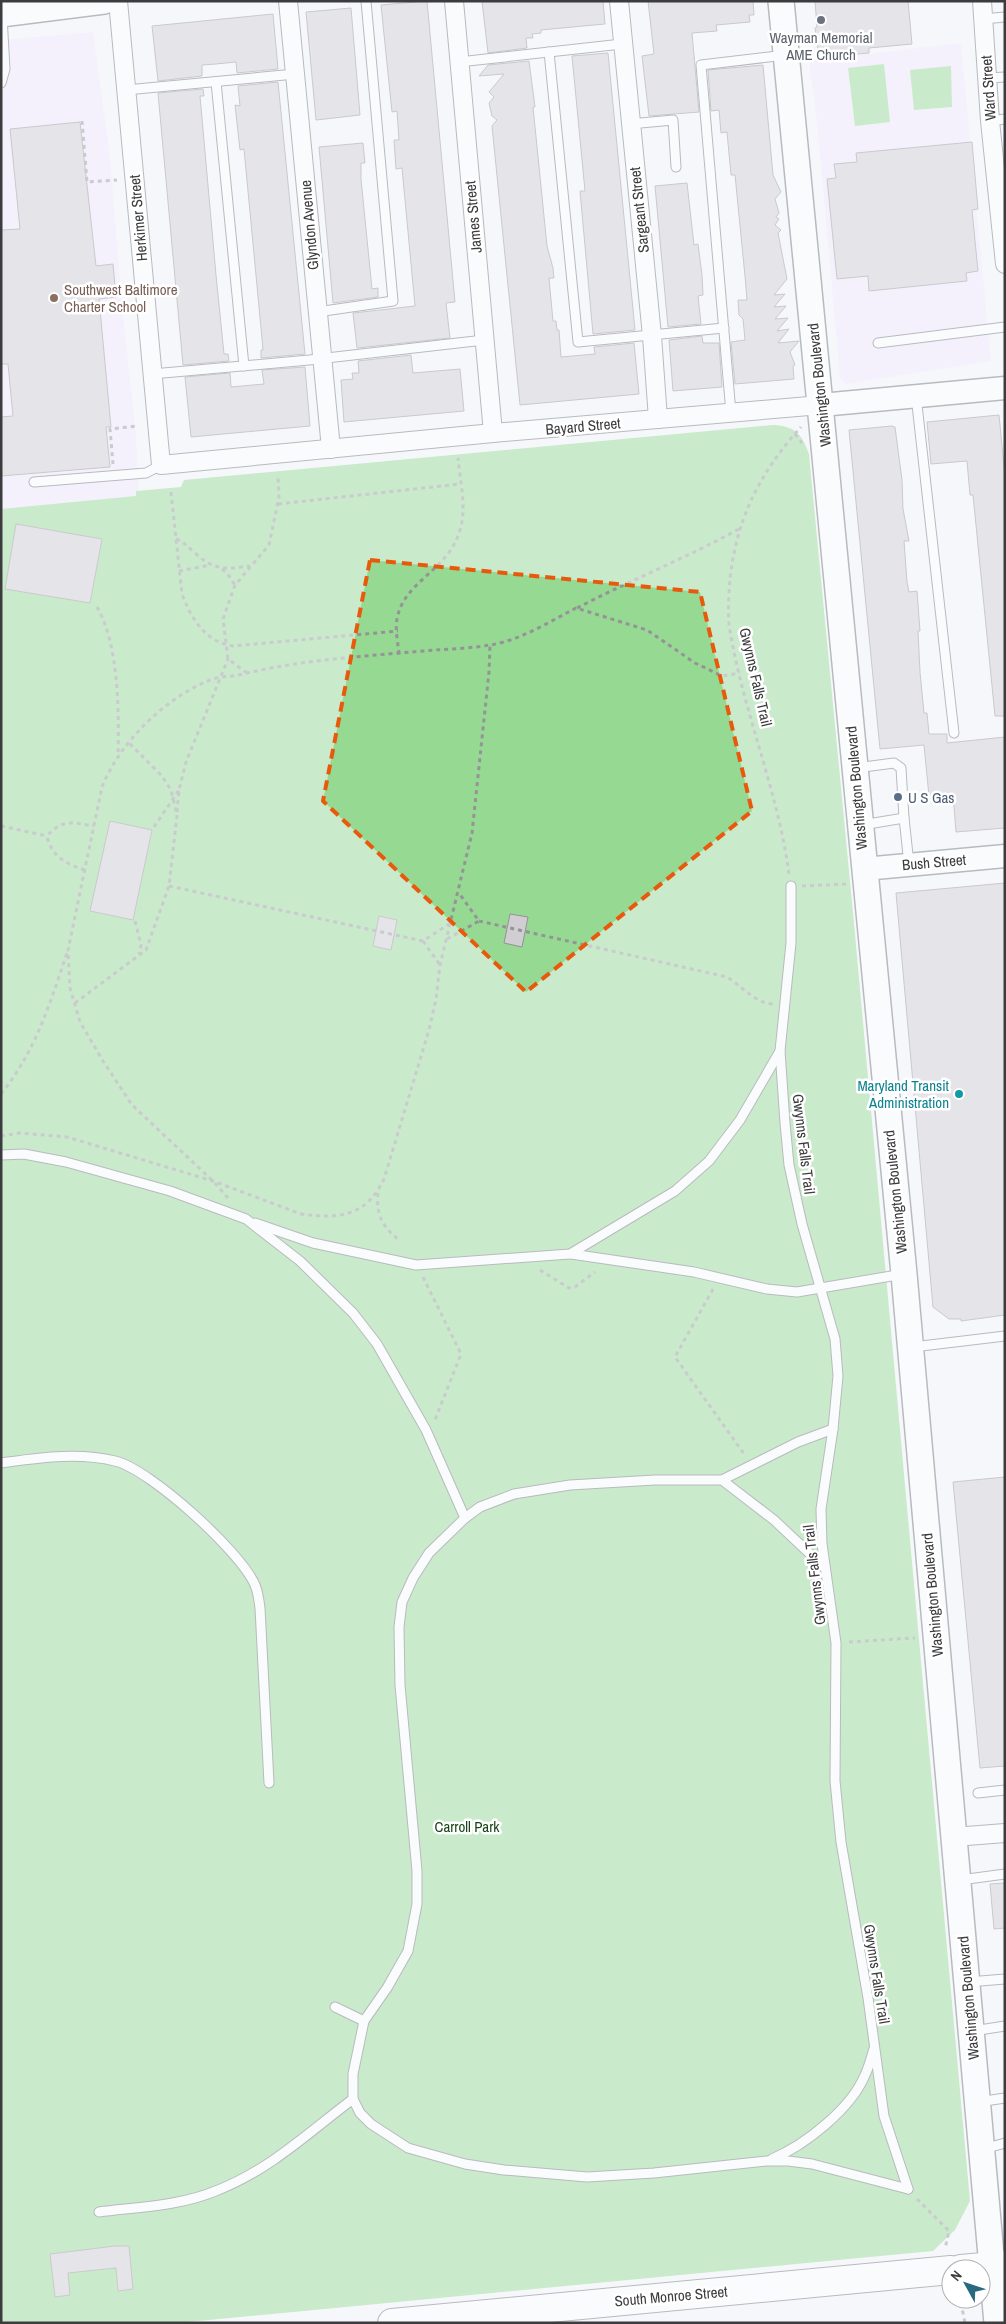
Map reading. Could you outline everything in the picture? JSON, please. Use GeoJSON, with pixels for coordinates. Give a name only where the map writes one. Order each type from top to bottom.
{"type":"FeatureCollection","features":[{"type":"Feature","properties":{"kind":"main road"},"geometry":{"type":"LineString","coordinates":[[2,14],[104,1]]}},
{"type":"Feature","properties":{"kind":"main road","name":"Washington Boulevard"},"geometry":{"type":"LineString","coordinates":[[781,1],[904,1274],[978,2102],[993,2146],[999,2265],[997,2323]]}},
{"type":"Feature","properties":{"kind":"main road","name":"South Monroe Street"},"geometry":{"type":"LineString","coordinates":[[392,2323],[948,2257]]}},
{"type":"Feature","properties":{"kind":"street","name":"Herkimer Street"},"geometry":{"type":"LineString","coordinates":[[118,1],[161,465]]}},
{"type":"Feature","properties":{"kind":"street","name":"Glyndon Avenue"},"geometry":{"type":"LineString","coordinates":[[288,1],[331,449]]}},
{"type":"Feature","properties":{"kind":"street","name":"James Street"},"geometry":{"type":"LineString","coordinates":[[454,1],[493,433]]}},
{"type":"Feature","properties":{"kind":"street","name":"Sargeant Street"},"geometry":{"type":"LineString","coordinates":[[618,1],[652,336],[658,419]]}},
{"type":"Feature","properties":{"kind":"street","name":"Ward Street"},"geometry":{"type":"LineString","coordinates":[[982,10],[987,78],[997,120],[1005,264]]}},
{"type":"Feature","properties":{"kind":"street","name":"Bayard Street"},"geometry":{"type":"LineString","coordinates":[[161,465],[493,433],[1005,388]]}},
{"type":"Feature","properties":{"kind":"street","name":"Bush Street"},"geometry":{"type":"LineString","coordinates":[[864,869],[1005,856]]}},
{"type":"Feature","properties":{"kind":"street"},"geometry":{"type":"LineString","coordinates":[[954,1837],[1005,1833]]}},
{"type":"Feature","properties":{"kind":"lane"},"geometry":{"type":"LineString","coordinates":[[317,312],[393,301],[366,1]]}},
{"type":"Feature","properties":{"kind":"lane"},"geometry":{"type":"LineString","coordinates":[[982,10],[1005,17]]}},
{"type":"Feature","properties":{"kind":"lane"},"geometry":{"type":"LineString","coordinates":[[1,83],[5,70],[2,14]]}},
{"type":"Feature","properties":{"kind":"lane"},"geometry":{"type":"LineString","coordinates":[[459,62],[622,44]]}},
{"type":"Feature","properties":{"kind":"lane"},"geometry":{"type":"LineString","coordinates":[[549,52],[578,342],[724,328]]}},
{"type":"Feature","properties":{"kind":"lane"},"geometry":{"type":"LineString","coordinates":[[731,413],[701,65],[786,55]]}},
{"type":"Feature","properties":{"kind":"lane"},"geometry":{"type":"LineString","coordinates":[[126,90],[295,74]]}},
{"type":"Feature","properties":{"kind":"lane"},"geometry":{"type":"LineString","coordinates":[[987,78],[1005,77]]}},
{"type":"Feature","properties":{"kind":"lane"},"geometry":{"type":"LineString","coordinates":[[216,82],[244,366]]}},
{"type":"Feature","properties":{"kind":"lane"},"geometry":{"type":"LineString","coordinates":[[630,124],[673,120],[676,167]]}},
{"type":"Feature","properties":{"kind":"lane"},"geometry":{"type":"LineString","coordinates":[[878,343],[1005,327]]}},
{"type":"Feature","properties":{"kind":"lane"},"geometry":{"type":"LineString","coordinates":[[152,374],[322,359],[484,340]]}},
{"type":"Feature","properties":{"kind":"lane"},"geometry":{"type":"LineString","coordinates":[[916,396],[954,733]]}},
{"type":"Feature","properties":{"kind":"lane"},"geometry":{"type":"LineString","coordinates":[[34,482],[146,473],[161,465]]}},
{"type":"Feature","properties":{"kind":"lane"},"geometry":{"type":"LineString","coordinates":[[854,768],[894,763],[901,768],[909,865]]}},
{"type":"Feature","properties":{"kind":"lane"},"geometry":{"type":"LineString","coordinates":[[860,825],[904,818]]}},
{"type":"Feature","properties":{"kind":"lane","name":"Gwynns Falls Trail"},"geometry":{"type":"LineString","coordinates":[[791,886],[791,943],[780,1051],[789,1165],[802,1224],[835,1340],[838,1376],[833,1429],[821,1509],[825,1568],[836,1642],[835,1781],[841,1842],[884,2116],[908,2189]]}},
{"type":"Feature","properties":{"kind":"lane"},"geometry":{"type":"LineString","coordinates":[[570,1254],[675,1191],[709,1161],[740,1120],[780,1051]]}},
{"type":"Feature","properties":{"kind":"lane"},"geometry":{"type":"LineString","coordinates":[[1,1156],[24,1154],[66,1162],[170,1191],[313,1243],[416,1264],[570,1254],[611,1259],[720,1278],[766,1289],[797,1292],[904,1274]]}},
{"type":"Feature","properties":{"kind":"lane"},"geometry":{"type":"LineString","coordinates":[[246,1219],[300,1261],[353,1313],[377,1344],[426,1430],[465,1518]]}},
{"type":"Feature","properties":{"kind":"lane"},"geometry":{"type":"LineString","coordinates":[[910,1348],[1005,1336]]}},
{"type":"Feature","properties":{"kind":"lane"},"geometry":{"type":"LineString","coordinates":[[833,1429],[798,1442],[722,1480],[655,1480],[570,1485],[514,1494],[480,1507],[465,1518],[429,1553],[413,1578],[402,1602],[399,1627],[400,1685],[417,1871],[417,1904],[408,1951],[364,2022],[353,2074],[353,2099],[360,2113],[371,2124],[408,2148],[465,2164],[504,2170],[586,2176],[654,2173],[767,2161],[812,2164],[908,2189]]}},
{"type":"Feature","properties":{"kind":"lane"},"geometry":{"type":"LineString","coordinates":[[1,1463],[48,1457],[98,1458],[117,1461],[137,1470],[156,1483],[220,1540],[240,1562],[255,1585],[260,1608],[269,1783]]}},
{"type":"Feature","properties":{"kind":"lane"},"geometry":{"type":"LineString","coordinates":[[722,1480],[774,1520],[825,1568]]}},
{"type":"Feature","properties":{"kind":"lane"},"geometry":{"type":"LineString","coordinates":[[978,1793],[1005,1790]]}},
{"type":"Feature","properties":{"kind":"lane"},"geometry":{"type":"LineString","coordinates":[[958,1881],[1005,1874]]}},
{"type":"Feature","properties":{"kind":"lane"},"geometry":{"type":"LineString","coordinates":[[967,1982],[1005,1978]]}},
{"type":"Feature","properties":{"kind":"lane"},"geometry":{"type":"LineString","coordinates":[[335,2007],[364,2022]]}},
{"type":"Feature","properties":{"kind":"lane"},"geometry":{"type":"LineString","coordinates":[[972,2031],[1005,2026]]}},
{"type":"Feature","properties":{"kind":"lane"},"geometry":{"type":"LineString","coordinates":[[767,2161],[793,2149],[813,2134],[840,2109],[861,2083],[874,2047]]}},
{"type":"Feature","properties":{"kind":"lane"},"geometry":{"type":"LineString","coordinates":[[978,2102],[1005,2098]]}},
{"type":"Feature","properties":{"kind":"lane"},"geometry":{"type":"LineString","coordinates":[[99,2212],[179,2202],[217,2191],[250,2176],[295,2146],[353,2099]]}},
{"type":"Feature","properties":{"kind":"path"},"geometry":{"type":"LineString","coordinates":[[82,121],[87,182],[117,180]]}},
{"type":"Feature","properties":{"kind":"path"},"geometry":{"type":"LineString","coordinates":[[113,464],[110,429],[137,426]]}},
{"type":"Feature","properties":{"kind":"path","name":"Gwynns Falls Trail"},"geometry":{"type":"LineString","coordinates":[[781,452],[768,467],[749,502],[739,529],[729,595],[730,630],[777,810],[786,850],[791,886]]}},
{"type":"Feature","properties":{"kind":"path"},"geometry":{"type":"LineString","coordinates":[[399,654],[397,620],[407,594],[439,567],[454,546],[460,530],[463,516],[458,458]]}},
{"type":"Feature","properties":{"kind":"path"},"geometry":{"type":"LineString","coordinates":[[75,1003],[136,958],[149,944],[169,886],[179,790],[186,762],[228,659],[223,619],[235,585],[269,545],[278,504],[278,475]]}},
{"type":"Feature","properties":{"kind":"path"},"geometry":{"type":"LineString","coordinates":[[278,504],[460,484]]}},
{"type":"Feature","properties":{"kind":"path"},"geometry":{"type":"LineString","coordinates":[[171,492],[182,594],[188,610],[209,636],[220,644],[233,646],[398,631]]}},
{"type":"Feature","properties":{"kind":"path"},"geometry":{"type":"LineString","coordinates":[[1,1094],[18,1073],[42,1027],[68,950],[102,786],[110,767],[128,742],[172,702],[191,688],[212,679],[282,665],[490,645],[527,633],[630,581],[705,548],[739,529]]}},
{"type":"Feature","properties":{"kind":"path"},"geometry":{"type":"LineString","coordinates":[[176,539],[210,565],[222,569],[235,585]]}},
{"type":"Feature","properties":{"kind":"path"},"geometry":{"type":"LineString","coordinates":[[179,571],[210,565]]}},
{"type":"Feature","properties":{"kind":"path"},"geometry":{"type":"LineString","coordinates":[[222,569],[251,566]]}},
{"type":"Feature","properties":{"kind":"path"},"geometry":{"type":"LineString","coordinates":[[97,607],[103,618],[109,640],[118,696],[118,756]]}},
{"type":"Feature","properties":{"kind":"path"},"geometry":{"type":"LineString","coordinates":[[576,608],[647,630],[695,663],[722,676],[740,673]]}},
{"type":"Feature","properties":{"kind":"path"},"geometry":{"type":"LineString","coordinates":[[1,1136],[20,1134],[67,1137],[213,1181],[292,1211],[316,1216],[348,1215],[371,1201],[378,1192],[386,1170],[429,1030],[436,1000],[440,966],[472,833],[489,672],[490,645]]}},
{"type":"Feature","properties":{"kind":"path"},"geometry":{"type":"LineString","coordinates":[[228,659],[248,673]]}},
{"type":"Feature","properties":{"kind":"path"},"geometry":{"type":"LineString","coordinates":[[128,742],[162,776],[171,790],[177,815]]}},
{"type":"Feature","properties":{"kind":"path"},"geometry":{"type":"LineString","coordinates":[[154,827],[179,790]]}},
{"type":"Feature","properties":{"kind":"path"},"geometry":{"type":"LineString","coordinates":[[47,836],[55,827],[62,823],[94,826]]}},
{"type":"Feature","properties":{"kind":"path"},"geometry":{"type":"LineString","coordinates":[[1,826],[47,836]]}},
{"type":"Feature","properties":{"kind":"path"},"geometry":{"type":"LineString","coordinates":[[47,836],[51,848],[58,857],[84,870]]}},
{"type":"Feature","properties":{"kind":"path"},"geometry":{"type":"LineString","coordinates":[[791,886],[847,884],[864,869]]}},
{"type":"Feature","properties":{"kind":"path"},"geometry":{"type":"LineString","coordinates":[[169,886],[423,941],[440,966]]}},
{"type":"Feature","properties":{"kind":"path"},"geometry":{"type":"LineString","coordinates":[[459,892],[479,922]]}},
{"type":"Feature","properties":{"kind":"path"},"geometry":{"type":"LineString","coordinates":[[135,921],[141,945],[136,958]]}},
{"type":"Feature","properties":{"kind":"path"},"geometry":{"type":"LineString","coordinates":[[423,941],[452,922]]}},
{"type":"Feature","properties":{"kind":"path"},"geometry":{"type":"LineString","coordinates":[[447,939],[479,922],[721,975],[734,981],[763,1003],[784,1004]]}},
{"type":"Feature","properties":{"kind":"path"},"geometry":{"type":"LineString","coordinates":[[68,950],[70,988],[80,1022],[117,1084],[132,1105],[213,1181],[246,1219]]}},
{"type":"Feature","properties":{"kind":"path"},"geometry":{"type":"LineString","coordinates":[[378,1192],[378,1217],[382,1224],[399,1240]]}},
{"type":"Feature","properties":{"kind":"path"},"geometry":{"type":"LineString","coordinates":[[523,1258],[564,1287],[569,1288],[575,1287],[611,1259]]}},
{"type":"Feature","properties":{"kind":"path"},"geometry":{"type":"LineString","coordinates":[[422,1277],[461,1354],[434,1420]]}},
{"type":"Feature","properties":{"kind":"path"},"geometry":{"type":"LineString","coordinates":[[720,1278],[675,1356],[752,1466]]}},
{"type":"Feature","properties":{"kind":"path"},"geometry":{"type":"LineString","coordinates":[[836,1642],[916,1638]]}},
{"type":"Feature","properties":{"kind":"path"},"geometry":{"type":"LineString","coordinates":[[908,2189],[949,2231],[948,2257]]}},
{"type":"Feature","properties":{"kind":"path"},"geometry":{"type":"LineString","coordinates":[[962,2309],[965,2323]]}},
{"type":"Feature","properties":{"kind":"highlighted area"},"geometry":{"type":"Polygon","coordinates":[[[370,560],[700,592],[752,811],[526,992],[323,801],[370,560]]]}},
{"type":"Feature","properties":{"kind":"shaded area"},"geometry":{"type":"Polygon","coordinates":[[[93,32],[110,156],[122,305],[136,435],[139,497],[1,511],[1,40],[93,32]]]}},
{"type":"Feature","properties":{"kind":"shaded area"},"geometry":{"type":"Polygon","coordinates":[[[961,43],[991,361],[846,384],[840,378],[817,122],[809,61],[961,43]]]}},
{"type":"Feature","properties":{"kind":"green space"},"geometry":{"type":"Polygon","coordinates":[[[884,64],[890,122],[855,126],[848,68],[884,64]]]}},
{"type":"Feature","properties":{"kind":"green space"},"geometry":{"type":"Polygon","coordinates":[[[951,66],[952,107],[914,110],[910,70],[951,66]]]}},
{"type":"Feature","properties":{"kind":"green space","name":"Carroll Park"},"geometry":{"type":"Polygon","coordinates":[[[773,425],[787,427],[797,432],[804,441],[809,454],[854,923],[970,2201],[955,2230],[933,2251],[177,2323],[1,2323],[1,509],[136,496],[136,491],[181,487],[184,480],[773,425]]]}},
{"type":"Feature","properties":{"kind":"building"},"geometry":{"type":"Polygon","coordinates":[[[427,1],[455,302],[446,303],[450,338],[357,348],[353,313],[415,306],[402,168],[396,169],[394,140],[399,140],[397,111],[392,112],[381,5],[427,1]]]}},
{"type":"Feature","properties":{"kind":"building"},"geometry":{"type":"Polygon","coordinates":[[[482,1],[603,1],[605,24],[541,30],[541,33],[532,34],[533,38],[526,38],[527,48],[488,53],[482,1]]]}},
{"type":"Feature","properties":{"kind":"building"},"geometry":{"type":"Polygon","coordinates":[[[648,1],[753,1],[754,15],[749,15],[750,22],[716,25],[717,31],[692,33],[699,112],[649,116],[642,56],[654,54],[648,1]]]}},
{"type":"Feature","properties":{"kind":"building"},"geometry":{"type":"Polygon","coordinates":[[[815,1],[908,1],[912,44],[869,48],[869,53],[819,58],[815,28],[817,27],[815,1]]]}},
{"type":"Feature","properties":{"kind":"building"},"geometry":{"type":"Polygon","coordinates":[[[351,8],[360,115],[316,120],[306,12],[351,8]]]}},
{"type":"Feature","properties":{"kind":"building"},"geometry":{"type":"Polygon","coordinates":[[[273,14],[278,69],[237,73],[236,62],[202,65],[202,76],[158,81],[152,26],[273,14]]]}},
{"type":"Feature","properties":{"kind":"building"},"geometry":{"type":"Polygon","coordinates":[[[608,53],[635,330],[593,334],[580,191],[585,191],[572,56],[608,53]]]}},
{"type":"Feature","properties":{"kind":"building"},"geometry":{"type":"Polygon","coordinates":[[[529,61],[535,107],[533,107],[547,246],[554,278],[549,278],[553,321],[556,321],[557,330],[559,330],[561,357],[595,354],[594,347],[634,343],[639,394],[520,405],[492,126],[497,120],[492,116],[489,103],[494,97],[489,92],[504,74],[479,76],[488,65],[529,61]]]}},
{"type":"Feature","properties":{"kind":"building"},"geometry":{"type":"Polygon","coordinates":[[[763,65],[773,175],[781,192],[775,199],[779,213],[776,217],[779,219],[775,225],[781,230],[778,233],[787,279],[774,295],[785,294],[774,307],[786,306],[775,319],[788,318],[777,331],[789,329],[778,343],[799,341],[790,352],[795,365],[793,366],[794,379],[735,384],[731,342],[745,340],[743,319],[739,315],[738,300],[747,300],[745,276],[735,175],[731,175],[727,132],[721,133],[719,110],[711,111],[708,70],[763,65]]]}},
{"type":"Feature","properties":{"kind":"building"},"geometry":{"type":"Polygon","coordinates":[[[278,82],[305,354],[261,358],[261,350],[263,350],[244,149],[240,150],[235,105],[240,106],[238,86],[278,82]]]}},
{"type":"Feature","properties":{"kind":"building"},"geometry":{"type":"Polygon","coordinates":[[[203,89],[204,96],[200,96],[216,275],[224,354],[228,354],[229,361],[183,365],[158,93],[203,89]]]}},
{"type":"Feature","properties":{"kind":"building","name":"Southwest Baltimore Charter School"},"geometry":{"type":"Polygon","coordinates":[[[80,122],[96,266],[113,264],[116,297],[99,299],[111,427],[106,427],[110,467],[1,476],[1,417],[13,416],[8,364],[1,364],[1,230],[20,229],[10,129],[80,122]]]}},
{"type":"Feature","properties":{"kind":"building"},"geometry":{"type":"Polygon","coordinates":[[[972,142],[978,209],[972,210],[978,271],[966,273],[967,281],[869,291],[868,276],[837,279],[827,179],[836,178],[834,164],[857,162],[856,153],[972,142]]]}},
{"type":"Feature","properties":{"kind":"building"},"geometry":{"type":"Polygon","coordinates":[[[363,143],[365,163],[361,163],[361,179],[372,289],[378,288],[378,297],[333,303],[319,147],[363,143]]]}},
{"type":"Feature","properties":{"kind":"building"},"geometry":{"type":"Polygon","coordinates":[[[687,183],[694,245],[698,244],[702,275],[703,295],[698,296],[701,324],[668,327],[655,186],[687,183]]]}},
{"type":"Feature","properties":{"kind":"building"},"geometry":{"type":"Polygon","coordinates":[[[702,336],[703,343],[719,343],[722,387],[673,391],[669,340],[702,336]]]}},
{"type":"Feature","properties":{"kind":"building"},"geometry":{"type":"Polygon","coordinates":[[[411,355],[413,373],[460,369],[464,411],[344,422],[341,380],[353,379],[352,373],[359,373],[358,361],[411,355]]]}},
{"type":"Feature","properties":{"kind":"building"},"geometry":{"type":"Polygon","coordinates":[[[305,367],[310,426],[191,437],[185,377],[230,373],[231,387],[264,384],[262,370],[305,367]]]}},
{"type":"Feature","properties":{"kind":"building"},"geometry":{"type":"Polygon","coordinates":[[[999,415],[1005,477],[1005,716],[995,716],[973,495],[970,495],[967,461],[931,464],[927,422],[999,415]]]}},
{"type":"Feature","properties":{"kind":"building"},"geometry":{"type":"Polygon","coordinates":[[[895,427],[902,480],[903,509],[909,541],[904,541],[907,582],[909,592],[917,591],[920,631],[918,631],[920,672],[924,713],[927,713],[929,734],[947,734],[947,743],[1005,737],[1005,828],[956,832],[953,794],[929,796],[924,745],[880,749],[849,430],[895,427]]]}},
{"type":"Feature","properties":{"kind":"building"},"geometry":{"type":"Polygon","coordinates":[[[16,524],[102,539],[90,603],[5,589],[16,524]]]}},
{"type":"Feature","properties":{"kind":"building"},"geometry":{"type":"Polygon","coordinates":[[[110,821],[152,830],[133,920],[90,911],[110,821]]]}},
{"type":"Feature","properties":{"kind":"building","name":"Maryland Transit Administration"},"geometry":{"type":"Polygon","coordinates":[[[1005,883],[1005,1315],[961,1321],[961,1319],[949,1319],[933,1307],[896,893],[1005,883]]]}},
{"type":"Feature","properties":{"kind":"building"},"geometry":{"type":"Polygon","coordinates":[[[510,914],[528,917],[522,947],[504,943],[510,914]]]}},
{"type":"Feature","properties":{"kind":"building"},"geometry":{"type":"Polygon","coordinates":[[[379,916],[397,920],[391,950],[373,946],[379,916]]]}},
{"type":"Feature","properties":{"kind":"building"},"geometry":{"type":"Polygon","coordinates":[[[1005,1477],[1005,1766],[980,1768],[953,1482],[1005,1477]]]}},
{"type":"Feature","properties":{"kind":"building"},"geometry":{"type":"Polygon","coordinates":[[[1005,1883],[1005,1928],[994,1929],[990,1884],[1005,1883]]]}},
{"type":"Feature","properties":{"kind":"building"},"geometry":{"type":"Polygon","coordinates":[[[129,2246],[133,2289],[118,2291],[116,2268],[68,2273],[70,2295],[55,2297],[50,2254],[129,2246]]]}},
{"type":"Feature","properties":{"kind":"place","name":"Wayman Memorial AME Church"},"geometry":{"type":"Point","coordinates":[821,20]}},
{"type":"Feature","properties":{"kind":"place","name":"Southwest Baltimore Charter School"},"geometry":{"type":"Point","coordinates":[54,298]}},
{"type":"Feature","properties":{"kind":"place","name":"U S Gas"},"geometry":{"type":"Point","coordinates":[898,797]}},
{"type":"Feature","properties":{"kind":"place","name":"Maryland Transit Administration"},"geometry":{"type":"Point","coordinates":[959,1094]}}]}
